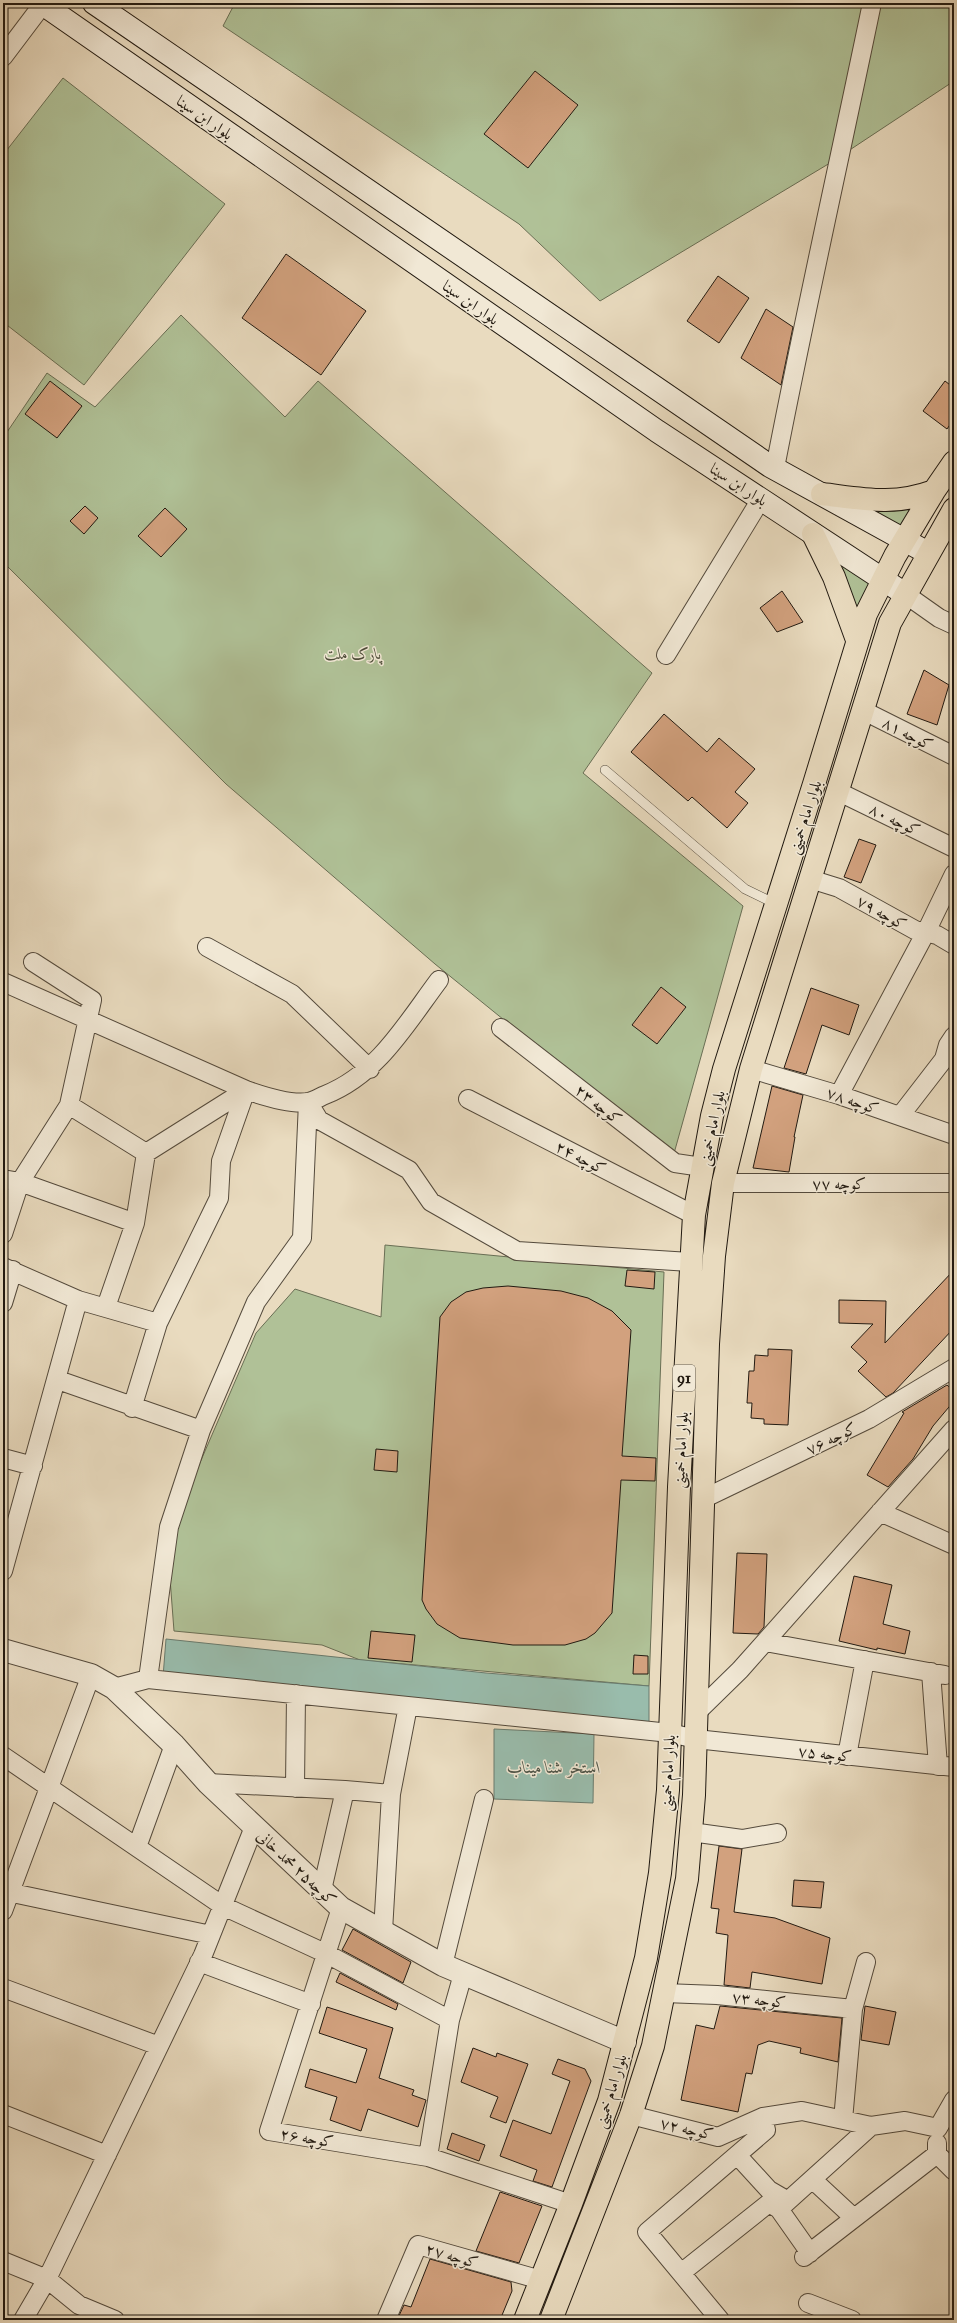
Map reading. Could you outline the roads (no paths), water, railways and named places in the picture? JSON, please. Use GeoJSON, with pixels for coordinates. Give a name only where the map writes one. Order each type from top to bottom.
{"type":"FeatureCollection","features":[{"type":"Feature","properties":{"kind":"main road","name":"بلوار ابن سینا"},"geometry":{"type":"LineString","coordinates":[[94,3],[774,468],[928,553]]}},
{"type":"Feature","properties":{"kind":"main road","name":"بلوار ابن سینا"},"geometry":{"type":"LineString","coordinates":[[42,4],[657,431],[906,594]]}},
{"type":"Feature","properties":{"kind":"main road","name":"بلوار امام خمینی"},"geometry":{"type":"LineString","coordinates":[[525,2320],[571,2204],[609,2101],[646,1958],[660,1873],[668,1790],[679,1479],[690,1262],[694,1215],[712,1116],[724,1069],[850,671],[857,640],[866,614],[904,540],[954,462]]}},
{"type":"Feature","properties":{"kind":"main road"},"geometry":{"type":"LineString","coordinates":[[822,494],[888,501],[914,498],[934,491]]}},
{"type":"Feature","properties":{"kind":"main road","name":"بلوار امام خمینی"},"geometry":{"type":"LineString","coordinates":[[551,2320],[631,2115],[653,2046],[686,1879],[691,1832],[696,1739],[708,1344],[714,1256],[723,1183],[751,1069],[836,791],[890,623],[953,511]]}},
{"type":"Feature","properties":{"kind":"main road"},"geometry":{"type":"LineString","coordinates":[[813,534],[836,584],[857,640]]}},
{"type":"Feature","properties":{"kind":"main road","name":"کوچه۲۵ محمد خانی"},"geometry":{"type":"LineString","coordinates":[[3,1650],[92,1675],[114,1688],[174,1745],[208,1783],[341,1908],[443,1965],[625,2042]]}},
{"type":"Feature","properties":{"kind":"street"},"geometry":{"type":"LineString","coordinates":[[774,468],[872,3]]}},
{"type":"Feature","properties":{"kind":"street"},"geometry":{"type":"LineString","coordinates":[[3,57],[42,4]]}},
{"type":"Feature","properties":{"kind":"street"},"geometry":{"type":"LineString","coordinates":[[666,655],[762,499]]}},
{"type":"Feature","properties":{"kind":"street"},"geometry":{"type":"LineString","coordinates":[[906,594],[939,618],[954,625]]}},
{"type":"Feature","properties":{"kind":"street","name":"کوچه ۸۱"},"geometry":{"type":"LineString","coordinates":[[862,710],[954,756]]}},
{"type":"Feature","properties":{"kind":"street","name":"کوچه ۸۰"},"geometry":{"type":"LineString","coordinates":[[836,791],[954,848]]}},
{"type":"Feature","properties":{"kind":"street"},"geometry":{"type":"LineString","coordinates":[[839,1095],[926,932],[954,874]]}},
{"type":"Feature","properties":{"kind":"street","name":"کوچه ۷۹"},"geometry":{"type":"LineString","coordinates":[[810,879],[839,888],[915,930],[937,935],[954,945]]}},
{"type":"Feature","properties":{"kind":"street"},"geometry":{"type":"LineString","coordinates":[[207,947],[292,994],[370,1069]]}},
{"type":"Feature","properties":{"kind":"street"},"geometry":{"type":"LineString","coordinates":[[3,1234],[12,1180],[70,1105],[92,1000],[33,962]]}},
{"type":"Feature","properties":{"kind":"street"},"geometry":{"type":"LineString","coordinates":[[3,982],[246,1090],[274,1099],[308,1102],[351,1084],[370,1069],[387,1050],[439,980]]}},
{"type":"Feature","properties":{"kind":"street","name":"کوچه ۲۳"},"geometry":{"type":"LineString","coordinates":[[501,1028],[675,1163],[702,1168]]}},
{"type":"Feature","properties":{"kind":"street"},"geometry":{"type":"LineString","coordinates":[[900,1116],[944,1059],[948,1045],[954,1036]]}},
{"type":"Feature","properties":{"kind":"street","name":"کوچه ۷۸"},"geometry":{"type":"LineString","coordinates":[[751,1069],[839,1095],[954,1135]]}},
{"type":"Feature","properties":{"kind":"street"},"geometry":{"type":"LineString","coordinates":[[106,1307],[135,1223],[146,1153],[246,1090]]}},
{"type":"Feature","properties":{"kind":"street"},"geometry":{"type":"LineString","coordinates":[[132,1408],[158,1323],[219,1198],[221,1161],[246,1090]]}},
{"type":"Feature","properties":{"kind":"street","name":"کوچه ۲۴"},"geometry":{"type":"LineString","coordinates":[[468,1099],[694,1215]]}},
{"type":"Feature","properties":{"kind":"street"},"geometry":{"type":"LineString","coordinates":[[308,1102],[318,1120],[409,1170],[431,1202],[517,1251],[690,1262]]}},
{"type":"Feature","properties":{"kind":"street"},"geometry":{"type":"LineString","coordinates":[[114,1688],[148,1679],[169,1527],[201,1430],[256,1302],[302,1238],[308,1102]]}},
{"type":"Feature","properties":{"kind":"street"},"geometry":{"type":"LineString","coordinates":[[70,1105],[146,1153]]}},
{"type":"Feature","properties":{"kind":"street"},"geometry":{"type":"LineString","coordinates":[[12,1180],[135,1223]]}},
{"type":"Feature","properties":{"kind":"street","name":"کوچه ۷۷"},"geometry":{"type":"LineString","coordinates":[[723,1183],[954,1183]]}},
{"type":"Feature","properties":{"kind":"street"},"geometry":{"type":"LineString","coordinates":[[3,1303],[8,1269],[78,1300],[158,1323]]}},
{"type":"Feature","properties":{"kind":"street"},"geometry":{"type":"LineString","coordinates":[[3,1571],[58,1380],[78,1300]]}},
{"type":"Feature","properties":{"kind":"street","name":"کوچه ۷۶"},"geometry":{"type":"LineString","coordinates":[[703,1499],[869,1419],[954,1368]]}},
{"type":"Feature","properties":{"kind":"street"},"geometry":{"type":"LineString","coordinates":[[58,1380],[132,1408],[201,1430]]}},
{"type":"Feature","properties":{"kind":"street"},"geometry":{"type":"LineString","coordinates":[[696,1713],[740,1670],[954,1429]]}},
{"type":"Feature","properties":{"kind":"street"},"geometry":{"type":"LineString","coordinates":[[3,1458],[33,1466]]}},
{"type":"Feature","properties":{"kind":"street"},"geometry":{"type":"LineString","coordinates":[[880,1512],[954,1544]]}},
{"type":"Feature","properties":{"kind":"street"},"geometry":{"type":"LineString","coordinates":[[765,1642],[938,1673],[946,1766]]}},
{"type":"Feature","properties":{"kind":"street"},"geometry":{"type":"LineString","coordinates":[[847,1756],[865,1660]]}},
{"type":"Feature","properties":{"kind":"street"},"geometry":{"type":"LineString","coordinates":[[3,1911],[6,1892],[50,1788],[92,1675]]}},
{"type":"Feature","properties":{"kind":"street","name":"کوچه ۷۵"},"geometry":{"type":"LineString","coordinates":[[148,1679],[670,1733],[696,1739],[946,1766]]}},
{"type":"Feature","properties":{"kind":"street"},"geometry":{"type":"LineString","coordinates":[[295,1788],[296,1694]]}},
{"type":"Feature","properties":{"kind":"street"},"geometry":{"type":"LineString","coordinates":[[383,1931],[391,1794],[408,1706]]}},
{"type":"Feature","properties":{"kind":"street"},"geometry":{"type":"LineString","coordinates":[[137,1847],[174,1745]]}},
{"type":"Feature","properties":{"kind":"street"},"geometry":{"type":"LineString","coordinates":[[3,1756],[223,1906],[328,1954],[450,2020]]}},
{"type":"Feature","properties":{"kind":"street"},"geometry":{"type":"LineString","coordinates":[[208,1783],[346,1790],[391,1794]]}},
{"type":"Feature","properties":{"kind":"street"},"geometry":{"type":"LineString","coordinates":[[322,1890],[346,1790]]}},
{"type":"Feature","properties":{"kind":"street"},"geometry":{"type":"LineString","coordinates":[[443,1965],[484,1799]]}},
{"type":"Feature","properties":{"kind":"street"},"geometry":{"type":"LineString","coordinates":[[23,2320],[47,2279],[160,2046],[211,1935],[254,1827]]}},
{"type":"Feature","properties":{"kind":"street"},"geometry":{"type":"LineString","coordinates":[[691,1832],[742,1839],[777,1833]]}},
{"type":"Feature","properties":{"kind":"street"},"geometry":{"type":"LineString","coordinates":[[6,1892],[211,1935]]}},
{"type":"Feature","properties":{"kind":"street","name":"کوچه ۲۶"},"geometry":{"type":"LineString","coordinates":[[341,1908],[328,1954],[269,2131],[428,2157],[571,2204]]}},
{"type":"Feature","properties":{"kind":"street"},"geometry":{"type":"LineString","coordinates":[[199,1962],[311,2004]]}},
{"type":"Feature","properties":{"kind":"street"},"geometry":{"type":"LineString","coordinates":[[843,2120],[853,2009],[866,1962]]}},
{"type":"Feature","properties":{"kind":"street"},"geometry":{"type":"LineString","coordinates":[[428,2157],[450,2020],[463,1974]]}},
{"type":"Feature","properties":{"kind":"street"},"geometry":{"type":"LineString","coordinates":[[3,1988],[160,2046]]}},
{"type":"Feature","properties":{"kind":"street","name":"کوچه ۷۳"},"geometry":{"type":"LineString","coordinates":[[664,1993],[717,1995],[853,2009]]}},
{"type":"Feature","properties":{"kind":"street"},"geometry":{"type":"LineString","coordinates":[[954,2100],[938,2128],[937,2154],[954,2171]]}},
{"type":"Feature","properties":{"kind":"street","name":"کوچه ۷۲"},"geometry":{"type":"LineString","coordinates":[[631,2115],[718,2137],[763,2117],[802,2110],[871,2126]]}},
{"type":"Feature","properties":{"kind":"street"},"geometry":{"type":"LineString","coordinates":[[3,2114],[107,2155]]}},
{"type":"Feature","properties":{"kind":"street"},"geometry":{"type":"LineString","coordinates":[[720,2320],[647,2232],[766,2130],[763,2117]]}},
{"type":"Feature","properties":{"kind":"street"},"geometry":{"type":"LineString","coordinates":[[784,2205],[871,2126],[905,2121],[938,2128]]}},
{"type":"Feature","properties":{"kind":"street"},"geometry":{"type":"LineString","coordinates":[[738,2155],[784,2205],[807,2255],[937,2154]]}},
{"type":"Feature","properties":{"kind":"street"},"geometry":{"type":"LineString","coordinates":[[812,2179],[854,2218]]}},
{"type":"Feature","properties":{"kind":"street"},"geometry":{"type":"LineString","coordinates":[[681,2273],[769,2203],[784,2205]]}},
{"type":"Feature","properties":{"kind":"street","name":"کوچه ۲۷"},"geometry":{"type":"LineString","coordinates":[[386,2320],[418,2245],[540,2280]]}},
{"type":"Feature","properties":{"kind":"street"},"geometry":{"type":"LineString","coordinates":[[3,2261],[47,2279],[79,2305],[115,2320]]}},
{"type":"Feature","properties":{"kind":"street"},"geometry":{"type":"LineString","coordinates":[[808,2303],[852,2320]]}},
{"type":"Feature","properties":{"kind":"lane"},"geometry":{"type":"LineString","coordinates":[[605,770],[745,889],[776,904]]}},
{"type":"Feature","properties":{"kind":"water"},"geometry":{"type":"Polygon","coordinates":[[[166,1639],[486,1673],[649,1686],[649,1725],[163,1677],[166,1639]]]}},
{"type":"Feature","properties":{"kind":"water","name":"استخر شنا میناب"},"geometry":{"type":"Polygon","coordinates":[[[494,1729],[594,1734],[593,1803],[494,1799],[494,1729]]]}},
{"type":"Feature","properties":{"kind":"park label","name":"پارک ملت"},"geometry":{"type":"Point","coordinates":[353,653]}}]}
